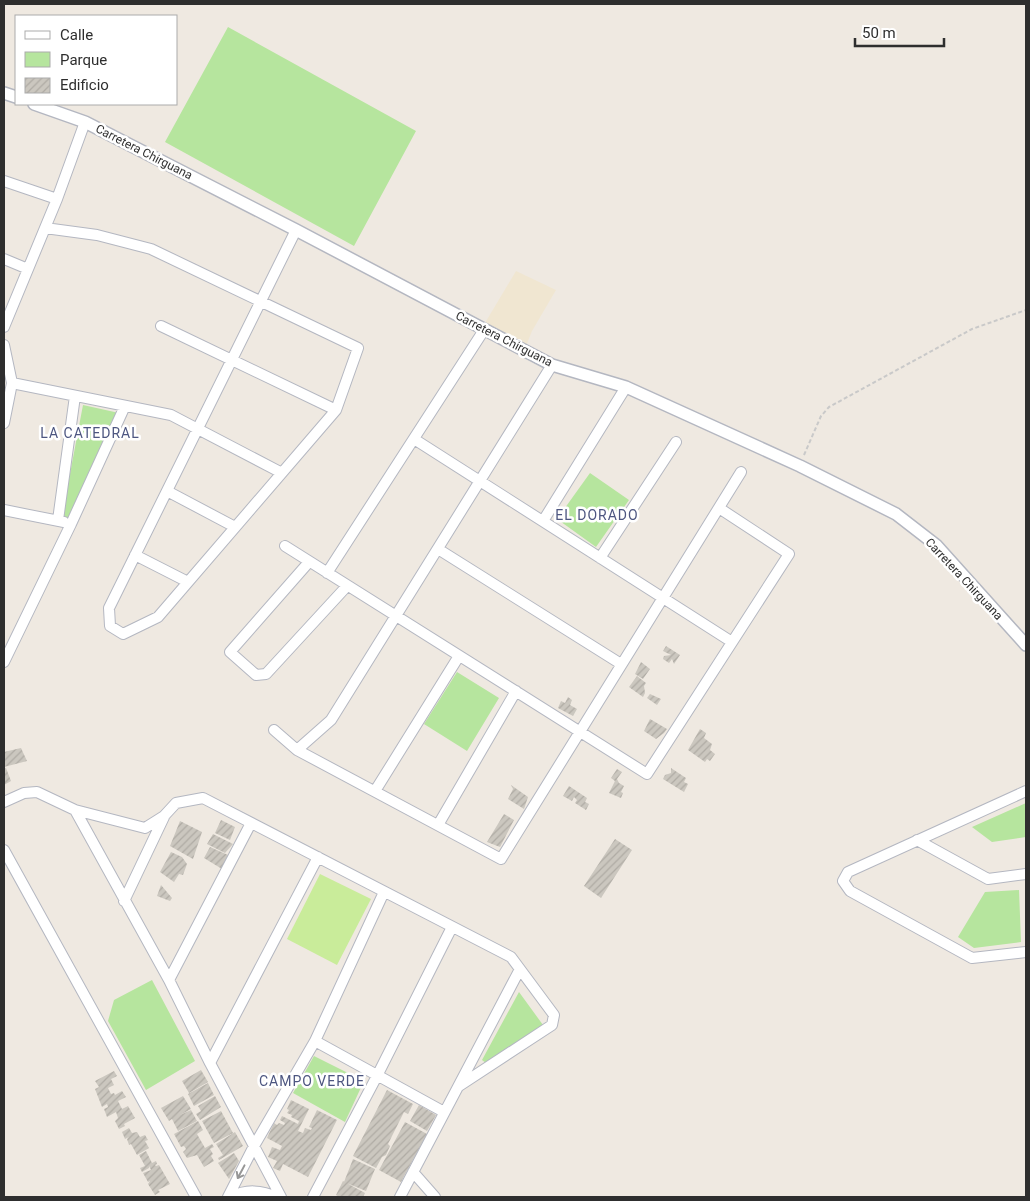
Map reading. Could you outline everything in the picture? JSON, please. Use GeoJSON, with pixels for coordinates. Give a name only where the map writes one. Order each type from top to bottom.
{"type":"FeatureCollection","features":[{"type":"Feature","properties":{"kind":"street","name":"Carretera Chirguana"},"geometry":{"type":"LineString","coordinates":[[37,105],[85,122],[296,230],[552,365],[626,387],[800,466],[896,514],[936,545],[1026,645]]}},
{"type":"Feature","properties":{"kind":"street"},"geometry":{"type":"LineString","coordinates":[[4,327],[57,199],[85,122]]}},
{"type":"Feature","properties":{"kind":"street"},"geometry":{"type":"LineString","coordinates":[[4,181],[57,199]]}},
{"type":"Feature","properties":{"kind":"street"},"geometry":{"type":"LineString","coordinates":[[45,228],[97,235],[151,249],[261,301],[358,348],[336,410],[158,617],[123,634],[110,626],[108,608],[167,491],[232,360],[261,301],[296,230]]}},
{"type":"Feature","properties":{"kind":"street"},"geometry":{"type":"LineString","coordinates":[[4,259],[28,269]]}},
{"type":"Feature","properties":{"kind":"street"},"geometry":{"type":"LineString","coordinates":[[161,326],[336,410]]}},
{"type":"Feature","properties":{"kind":"street"},"geometry":{"type":"LineString","coordinates":[[328,573],[484,330]]}},
{"type":"Feature","properties":{"kind":"street"},"geometry":{"type":"LineString","coordinates":[[4,345],[12,383],[4,423]]}},
{"type":"Feature","properties":{"kind":"street"},"geometry":{"type":"LineString","coordinates":[[298,750],[331,720],[552,365]]}},
{"type":"Feature","properties":{"kind":"street"},"geometry":{"type":"LineString","coordinates":[[12,383],[171,415],[282,473]]}},
{"type":"Feature","properties":{"kind":"street"},"geometry":{"type":"LineString","coordinates":[[543,521],[626,387]]}},
{"type":"Feature","properties":{"kind":"street"},"geometry":{"type":"LineString","coordinates":[[58,520],[75,396]]}},
{"type":"Feature","properties":{"kind":"street"},"geometry":{"type":"LineString","coordinates":[[4,662],[71,524],[125,406]]}},
{"type":"Feature","properties":{"kind":"street"},"geometry":{"type":"LineString","coordinates":[[414,439],[732,642]]}},
{"type":"Feature","properties":{"kind":"street"},"geometry":{"type":"LineString","coordinates":[[600,558],[676,442]]}},
{"type":"Feature","properties":{"kind":"street"},"geometry":{"type":"LineString","coordinates":[[274,730],[298,750],[501,859],[742,472]]}},
{"type":"Feature","properties":{"kind":"street"},"geometry":{"type":"LineString","coordinates":[[167,491],[235,527]]}},
{"type":"Feature","properties":{"kind":"street"},"geometry":{"type":"LineString","coordinates":[[285,546],[647,774],[790,554],[719,508]]}},
{"type":"Feature","properties":{"kind":"street"},"geometry":{"type":"LineString","coordinates":[[4,510],[71,524]]}},
{"type":"Feature","properties":{"kind":"street"},"geometry":{"type":"LineString","coordinates":[[438,548],[622,664]]}},
{"type":"Feature","properties":{"kind":"street"},"geometry":{"type":"LineString","coordinates":[[135,555],[188,582]]}},
{"type":"Feature","properties":{"kind":"street"},"geometry":{"type":"LineString","coordinates":[[309,562],[230,652],[256,675],[266,674],[348,586]]}},
{"type":"Feature","properties":{"kind":"street"},"geometry":{"type":"LineString","coordinates":[[374,791],[459,656]]}},
{"type":"Feature","properties":{"kind":"street"},"geometry":{"type":"LineString","coordinates":[[438,825],[516,691]]}},
{"type":"Feature","properties":{"kind":"street"},"geometry":{"type":"LineString","coordinates":[[1026,790],[848,872],[843,880],[850,891],[972,958],[1026,952]]}},
{"type":"Feature","properties":{"kind":"street"},"geometry":{"type":"LineString","coordinates":[[4,802],[24,793],[37,792],[74,810],[145,828],[164,816],[176,803],[203,798],[511,957],[554,1016],[552,1025],[459,1086]]}},
{"type":"Feature","properties":{"kind":"street"},"geometry":{"type":"LineString","coordinates":[[74,810],[168,980],[281,1197]]}},
{"type":"Feature","properties":{"kind":"street"},"geometry":{"type":"LineString","coordinates":[[124,900],[164,816]]}},
{"type":"Feature","properties":{"kind":"street"},"geometry":{"type":"LineString","coordinates":[[168,980],[251,823]]}},
{"type":"Feature","properties":{"kind":"street"},"geometry":{"type":"LineString","coordinates":[[917,840],[988,879],[1026,874]]}},
{"type":"Feature","properties":{"kind":"street"},"geometry":{"type":"LineString","coordinates":[[4,850],[196,1197]]}},
{"type":"Feature","properties":{"kind":"street"},"geometry":{"type":"LineString","coordinates":[[210,1063],[318,857]]}},
{"type":"Feature","properties":{"kind":"street"},"geometry":{"type":"LineString","coordinates":[[228,1197],[254,1146],[314,1041],[384,892]]}},
{"type":"Feature","properties":{"kind":"street"},"geometry":{"type":"LineString","coordinates":[[313,1197],[377,1076],[452,927]]}},
{"type":"Feature","properties":{"kind":"street"},"geometry":{"type":"LineString","coordinates":[[400,1197],[520,969]]}},
{"type":"Feature","properties":{"kind":"street"},"geometry":{"type":"LineString","coordinates":[[314,1041],[444,1112]]}},
{"type":"Feature","properties":{"kind":"street"},"geometry":{"type":"LineString","coordinates":[[413,1172],[435,1197]]}},
{"type":"Feature","properties":{"kind":"street"},"geometry":{"type":"LineString","coordinates":[[232,1197],[249,1191],[262,1192],[276,1197]]}},
{"type":"Feature","properties":{"kind":"path"},"geometry":{"type":"LineString","coordinates":[[800,466],[821,416],[830,407],[972,329],[1026,310]]}},
{"type":"Feature","properties":{"kind":"shaded area"},"geometry":{"type":"Polygon","coordinates":[[[516,271],[556,290],[532,331],[526,346],[485,323],[516,271]]]}},
{"type":"Feature","properties":{"kind":"green space"},"geometry":{"type":"Polygon","coordinates":[[[228,27],[416,131],[354,246],[165,142],[228,27]]]}},
{"type":"Feature","properties":{"kind":"green space"},"geometry":{"type":"Polygon","coordinates":[[[83,405],[119,413],[70,518],[62,516],[83,405]]]}},
{"type":"Feature","properties":{"kind":"green space"},"geometry":{"type":"Polygon","coordinates":[[[590,473],[629,500],[596,547],[557,519],[590,473]]]}},
{"type":"Feature","properties":{"kind":"green space"},"geometry":{"type":"Polygon","coordinates":[[[457,672],[499,698],[467,751],[424,724],[457,672]]]}},
{"type":"Feature","properties":{"kind":"green space"},"geometry":{"type":"Polygon","coordinates":[[[1026,803],[1026,837],[992,842],[972,827],[1026,803]]]}},
{"type":"Feature","properties":{"kind":"green space"},"geometry":{"type":"Polygon","coordinates":[[[320,874],[371,899],[337,965],[287,939],[320,874]]]}},
{"type":"Feature","properties":{"kind":"green space"},"geometry":{"type":"Polygon","coordinates":[[[1019,890],[1021,942],[974,948],[958,937],[985,892],[1019,890]]]}},
{"type":"Feature","properties":{"kind":"green space"},"geometry":{"type":"Polygon","coordinates":[[[152,980],[195,1061],[146,1090],[108,1021],[114,1000],[152,980]]]}},
{"type":"Feature","properties":{"kind":"green space"},"geometry":{"type":"Polygon","coordinates":[[[519,992],[543,1025],[486,1063],[482,1060],[519,992]]]}},
{"type":"Feature","properties":{"kind":"green space"},"geometry":{"type":"Polygon","coordinates":[[[314,1056],[364,1081],[345,1122],[293,1093],[314,1056]]]}},
{"type":"Feature","properties":{"kind":"building"},"geometry":{"type":"Polygon","coordinates":[[[666,646],[680,655],[674,664],[672,659],[669,663],[663,659],[664,656],[671,655],[663,651],[666,646]]]}},
{"type":"Feature","properties":{"kind":"building"},"geometry":{"type":"Polygon","coordinates":[[[641,662],[650,669],[643,679],[635,674],[641,662]]]}},
{"type":"Feature","properties":{"kind":"building"},"geometry":{"type":"Polygon","coordinates":[[[637,676],[646,683],[643,697],[629,687],[637,676]]]}},
{"type":"Feature","properties":{"kind":"building"},"geometry":{"type":"Polygon","coordinates":[[[650,694],[661,699],[657,705],[647,698],[650,694]]]}},
{"type":"Feature","properties":{"kind":"building"},"geometry":{"type":"Polygon","coordinates":[[[568,697],[572,700],[570,705],[577,709],[573,716],[558,708],[561,701],[565,703],[568,697]]]}},
{"type":"Feature","properties":{"kind":"building"},"geometry":{"type":"Polygon","coordinates":[[[650,719],[667,729],[656,739],[644,731],[650,719]]]}},
{"type":"Feature","properties":{"kind":"building"},"geometry":{"type":"Polygon","coordinates":[[[700,729],[706,733],[704,738],[712,744],[710,750],[715,754],[710,761],[707,759],[705,762],[688,750],[700,729]]]}},
{"type":"Feature","properties":{"kind":"building"},"geometry":{"type":"Polygon","coordinates":[[[21,748],[27,761],[4,767],[4,752],[21,748]]]}},
{"type":"Feature","properties":{"kind":"building"},"geometry":{"type":"Polygon","coordinates":[[[6,768],[11,781],[4,785],[4,769],[6,768]]]}},
{"type":"Feature","properties":{"kind":"building"},"geometry":{"type":"Polygon","coordinates":[[[671,768],[686,778],[684,782],[688,784],[684,792],[663,779],[665,775],[671,773],[671,768]]]}},
{"type":"Feature","properties":{"kind":"building"},"geometry":{"type":"Polygon","coordinates":[[[617,769],[622,772],[617,779],[624,786],[621,798],[609,793],[615,781],[611,778],[617,769]]]}},
{"type":"Feature","properties":{"kind":"building"},"geometry":{"type":"Polygon","coordinates":[[[511,785],[528,797],[524,809],[508,799],[513,789],[511,785]]]}},
{"type":"Feature","properties":{"kind":"building"},"geometry":{"type":"Polygon","coordinates":[[[569,786],[587,798],[585,802],[589,804],[586,810],[575,803],[577,800],[574,797],[572,801],[563,796],[569,786]]]}},
{"type":"Feature","properties":{"kind":"building"},"geometry":{"type":"Polygon","coordinates":[[[504,814],[514,820],[500,847],[487,842],[504,814]]]}},
{"type":"Feature","properties":{"kind":"building"},"geometry":{"type":"Polygon","coordinates":[[[221,820],[235,827],[230,840],[215,833],[221,820]]]}},
{"type":"Feature","properties":{"kind":"building"},"geometry":{"type":"Polygon","coordinates":[[[180,821],[202,832],[193,859],[170,846],[180,821]]]}},
{"type":"Feature","properties":{"kind":"building"},"geometry":{"type":"Polygon","coordinates":[[[213,834],[233,844],[225,853],[207,844],[213,834]]]}},
{"type":"Feature","properties":{"kind":"building"},"geometry":{"type":"Polygon","coordinates":[[[615,839],[632,850],[601,898],[584,886],[615,839]]]}},
{"type":"Feature","properties":{"kind":"building"},"geometry":{"type":"Polygon","coordinates":[[[210,847],[228,855],[222,869],[204,858],[210,847]]]}},
{"type":"Feature","properties":{"kind":"building"},"geometry":{"type":"Polygon","coordinates":[[[171,852],[182,857],[187,864],[183,875],[179,874],[174,882],[160,872],[171,852]]]}},
{"type":"Feature","properties":{"kind":"building"},"geometry":{"type":"Polygon","coordinates":[[[161,885],[172,898],[170,901],[157,896],[161,885]]]}},
{"type":"Feature","properties":{"kind":"building"},"geometry":{"type":"Polygon","coordinates":[[[201,1070],[208,1082],[189,1093],[182,1081],[201,1070]]]}},
{"type":"Feature","properties":{"kind":"building"},"geometry":{"type":"Polygon","coordinates":[[[114,1071],[117,1076],[111,1079],[114,1085],[108,1088],[111,1094],[114,1093],[115,1095],[122,1091],[126,1097],[118,1101],[122,1109],[128,1106],[135,1118],[119,1129],[115,1121],[118,1118],[116,1112],[107,1117],[104,1109],[108,1107],[107,1104],[102,1107],[95,1089],[99,1087],[95,1081],[114,1071]]]}},
{"type":"Feature","properties":{"kind":"building"},"geometry":{"type":"Polygon","coordinates":[[[208,1083],[214,1095],[194,1106],[188,1094],[208,1083]]]}},
{"type":"Feature","properties":{"kind":"building"},"geometry":{"type":"Polygon","coordinates":[[[387,1090],[413,1104],[408,1114],[404,1112],[388,1144],[390,1146],[386,1155],[382,1157],[376,1168],[353,1156],[387,1090]]]}},
{"type":"Feature","properties":{"kind":"building"},"geometry":{"type":"Polygon","coordinates":[[[183,1096],[191,1109],[180,1115],[191,1110],[197,1121],[178,1131],[172,1119],[169,1121],[161,1108],[183,1096]]]}},
{"type":"Feature","properties":{"kind":"building"},"geometry":{"type":"Polygon","coordinates":[[[215,1096],[221,1107],[200,1120],[196,1114],[201,1111],[198,1106],[215,1096]]]}},
{"type":"Feature","properties":{"kind":"building"},"geometry":{"type":"Polygon","coordinates":[[[291,1100],[309,1109],[298,1131],[303,1133],[305,1128],[311,1130],[312,1128],[309,1127],[317,1110],[337,1120],[308,1177],[283,1164],[280,1171],[273,1168],[277,1161],[268,1157],[272,1147],[280,1150],[282,1146],[267,1138],[274,1123],[284,1125],[285,1123],[280,1120],[282,1116],[298,1124],[299,1121],[287,1113],[291,1100]]]}},
{"type":"Feature","properties":{"kind":"building"},"geometry":{"type":"Polygon","coordinates":[[[419,1105],[436,1115],[427,1131],[410,1121],[419,1105]]]}},
{"type":"Feature","properties":{"kind":"building"},"geometry":{"type":"Polygon","coordinates":[[[221,1111],[233,1133],[214,1143],[202,1121],[221,1111]]]}},
{"type":"Feature","properties":{"kind":"building"},"geometry":{"type":"Polygon","coordinates":[[[198,1121],[203,1130],[197,1134],[205,1148],[212,1144],[214,1147],[210,1149],[214,1161],[204,1167],[197,1155],[187,1158],[183,1152],[186,1149],[184,1146],[181,1147],[174,1134],[198,1121]]]}},
{"type":"Feature","properties":{"kind":"building"},"geometry":{"type":"Polygon","coordinates":[[[405,1122],[427,1134],[401,1182],[379,1170],[405,1122]]]}},
{"type":"Feature","properties":{"kind":"building"},"geometry":{"type":"Polygon","coordinates":[[[129,1128],[132,1133],[137,1132],[140,1137],[145,1135],[148,1140],[145,1141],[149,1148],[137,1155],[131,1144],[129,1145],[127,1139],[129,1137],[125,1139],[122,1132],[129,1128]]]}},
{"type":"Feature","properties":{"kind":"building"},"geometry":{"type":"Polygon","coordinates":[[[235,1132],[243,1146],[219,1160],[218,1158],[223,1155],[216,1144],[235,1132]]]}},
{"type":"Feature","properties":{"kind":"building"},"geometry":{"type":"Polygon","coordinates":[[[146,1151],[152,1163],[156,1161],[157,1164],[155,1165],[159,1165],[170,1184],[158,1190],[160,1192],[155,1195],[148,1184],[150,1181],[148,1182],[143,1173],[151,1170],[149,1166],[149,1168],[142,1172],[140,1168],[145,1166],[139,1155],[146,1151]]]}},
{"type":"Feature","properties":{"kind":"building"},"geometry":{"type":"Polygon","coordinates":[[[234,1153],[239,1161],[229,1179],[218,1163],[234,1153]]]}},
{"type":"Feature","properties":{"kind":"building"},"geometry":{"type":"Polygon","coordinates":[[[353,1159],[375,1169],[366,1191],[344,1182],[353,1159]]]}},
{"type":"Feature","properties":{"kind":"building"},"geometry":{"type":"Polygon","coordinates":[[[343,1181],[365,1193],[363,1197],[339,1197],[336,1195],[343,1181]]]}},
{"type":"Feature","properties":{"kind":"district","name":"LA CATEDRAL"},"geometry":{"type":"Point","coordinates":[90,433]}},
{"type":"Feature","properties":{"kind":"district","name":"EL DORADO"},"geometry":{"type":"Point","coordinates":[597,515]}},
{"type":"Feature","properties":{"kind":"district","name":"CAMPO VERDE"},"geometry":{"type":"Point","coordinates":[312,1081]}}]}
